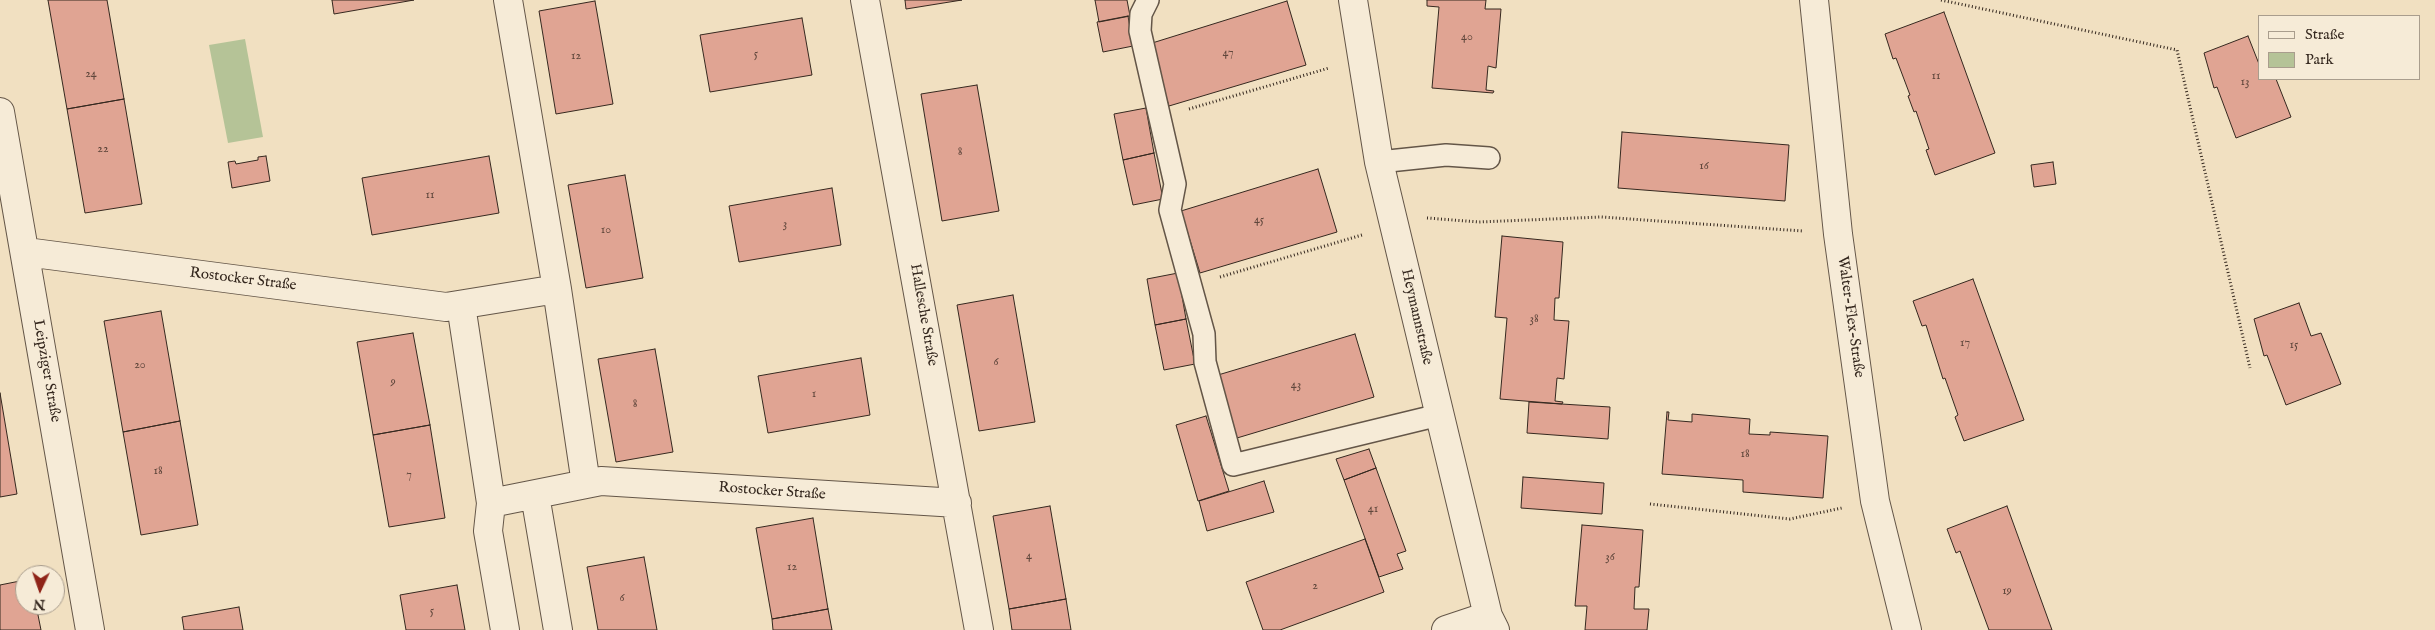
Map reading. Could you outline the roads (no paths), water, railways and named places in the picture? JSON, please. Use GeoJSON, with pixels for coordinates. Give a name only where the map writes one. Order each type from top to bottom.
{"type":"FeatureCollection","features":[{"type":"Feature","properties":{"kind":"street"},"geometry":{"type":"LineString","coordinates":[[508,0],[557,289],[586,484]]}},
{"type":"Feature","properties":{"kind":"street","name":"Hallesche Straße"},"geometry":{"type":"LineString","coordinates":[[865,0],[958,503],[979,630]]}},
{"type":"Feature","properties":{"kind":"street","name":"Heymannstraße"},"geometry":{"type":"LineString","coordinates":[[1353,0],[1379,162],[1491,623]]}},
{"type":"Feature","properties":{"kind":"street","name":"Walter-Flex-Straße"},"geometry":{"type":"LineString","coordinates":[[1814,0],[1838,234],[1875,501],[1907,630]]}},
{"type":"Feature","properties":{"kind":"street","name":"Leipziger Straße"},"geometry":{"type":"LineString","coordinates":[[0,112],[26,252],[90,630]]}},
{"type":"Feature","properties":{"kind":"street","name":"Rostocker Straße"},"geometry":{"type":"LineString","coordinates":[[26,252],[446,307],[557,289]]}},
{"type":"Feature","properties":{"kind":"street"},"geometry":{"type":"LineString","coordinates":[[461,305],[491,503],[488,531],[505,630]]}},
{"type":"Feature","properties":{"kind":"street","name":"Rostocker Straße"},"geometry":{"type":"LineString","coordinates":[[491,503],[600,481],[958,503]]}},
{"type":"Feature","properties":{"kind":"street"},"geometry":{"type":"LineString","coordinates":[[535,495],[558,630]]}},
{"type":"Feature","properties":{"kind":"street"},"geometry":{"type":"LineString","coordinates":[[1446,630],[1491,623]]}},
{"type":"Feature","properties":{"kind":"lane"},"geometry":{"type":"LineString","coordinates":[[1148,0],[1141,14],[1140,31],[1175,184],[1170,210],[1204,334],[1204,362],[1234,465],[1439,415]]}},
{"type":"Feature","properties":{"kind":"lane"},"geometry":{"type":"LineString","coordinates":[[1379,162],[1446,155],[1489,158]]}}]}
